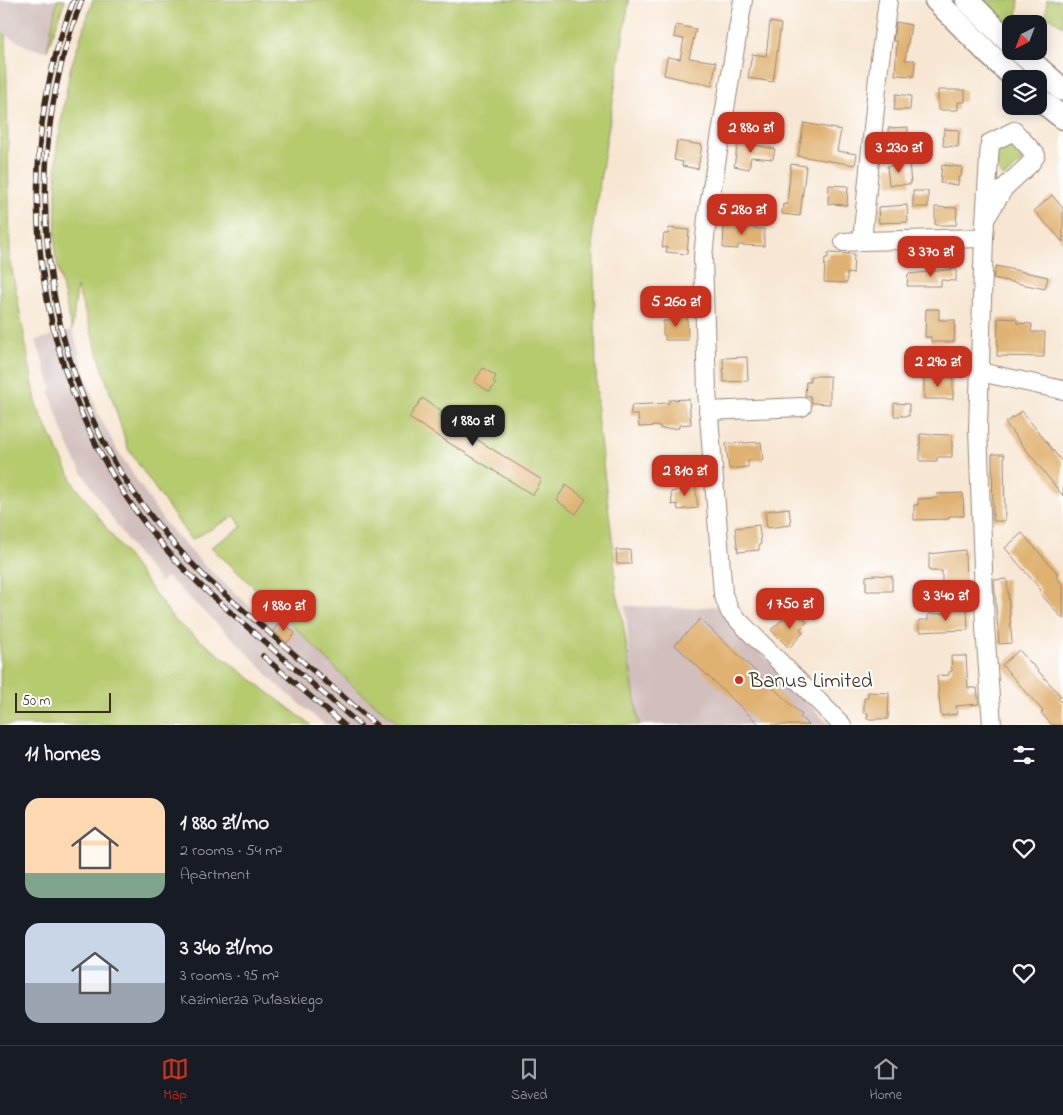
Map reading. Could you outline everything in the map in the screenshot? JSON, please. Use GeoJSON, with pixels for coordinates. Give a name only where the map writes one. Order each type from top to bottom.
{"type":"FeatureCollection","features":[{"type":"Feature","properties":{"kind":"main road"},"geometry":{"type":"LineString","coordinates":[[936,0],[1007,70]]}},
{"type":"Feature","properties":{"kind":"main road"},"geometry":{"type":"LineString","coordinates":[[967,0],[1002,35]]}},
{"type":"Feature","properties":{"kind":"main road"},"geometry":{"type":"LineString","coordinates":[[1029,60],[1063,90]]}},
{"type":"Feature","properties":{"kind":"main road"},"geometry":{"type":"LineString","coordinates":[[1047,105],[1063,118]]}},
{"type":"Feature","properties":{"kind":"street"},"geometry":{"type":"LineString","coordinates":[[743,0],[707,218],[703,258],[708,411],[723,594],[730,612],[842,725]]}},
{"type":"Feature","properties":{"kind":"street"},"geometry":{"type":"LineString","coordinates":[[862,241],[879,67],[888,0]]}},
{"type":"Feature","properties":{"kind":"street"},"geometry":{"type":"LineString","coordinates":[[987,216],[984,238],[978,427],[982,567],[992,725]]}},
{"type":"Feature","properties":{"kind":"street"},"geometry":{"type":"LineString","coordinates":[[844,242],[984,238]]}},
{"type":"Feature","properties":{"kind":"street"},"geometry":{"type":"LineString","coordinates":[[980,372],[1063,390]]}},
{"type":"Feature","properties":{"kind":"street"},"geometry":{"type":"LineString","coordinates":[[708,411],[802,407]]}},
{"type":"Feature","properties":{"kind":"shaded area"},"geometry":{"type":"Polygon","coordinates":[[[0,0],[56,0],[47,51],[30,48],[0,32],[0,0]]]}},
{"type":"Feature","properties":{"kind":"shaded area"},"geometry":{"type":"Polygon","coordinates":[[[72,330],[98,413],[116,448],[164,522],[204,565],[264,619],[275,607],[353,686],[401,725],[325,725],[276,684],[242,647],[167,577],[160,582],[134,550],[101,502],[77,464],[66,440],[49,391],[52,389],[36,340],[72,330]]]}},
{"type":"Feature","properties":{"kind":"shaded area"},"geometry":{"type":"Polygon","coordinates":[[[625,606],[688,608],[717,606],[829,725],[639,725],[632,682],[625,606]]]}},
{"type":"Feature","properties":{"kind":"green space"},"geometry":{"type":"Polygon","coordinates":[[[57,0],[65,0],[47,51],[57,0]]]}},
{"type":"Feature","properties":{"kind":"green space"},"geometry":{"type":"Polygon","coordinates":[[[93,0],[629,0],[593,225],[597,415],[614,554],[616,590],[621,610],[639,725],[401,725],[353,686],[275,607],[211,547],[242,527],[235,516],[191,540],[128,449],[77,287],[72,330],[55,254],[57,147],[70,70],[93,0]]]}},
{"type":"Feature","properties":{"kind":"green space"},"geometry":{"type":"Polygon","coordinates":[[[985,0],[1019,0],[1017,15],[1002,15],[1002,17],[985,0]]]}},
{"type":"Feature","properties":{"kind":"green space"},"geometry":{"type":"Polygon","coordinates":[[[1047,0],[1063,0],[1063,26],[1046,15],[1047,0]]]}},
{"type":"Feature","properties":{"kind":"green space"},"geometry":{"type":"Polygon","coordinates":[[[0,32],[6,35],[10,258],[37,407],[74,484],[175,621],[311,725],[0,725],[0,32]]]}},
{"type":"Feature","properties":{"kind":"green space"},"geometry":{"type":"Polygon","coordinates":[[[1013,146],[1021,151],[1023,161],[1004,177],[998,168],[998,156],[1002,149],[1013,146]]]}},
{"type":"Feature","properties":{"kind":"building"},"geometry":{"type":"Polygon","coordinates":[[[770,22],[781,24],[773,82],[748,78],[752,54],[766,56],[770,22]]]}},
{"type":"Feature","properties":{"kind":"building"},"geometry":{"type":"Polygon","coordinates":[[[896,22],[911,25],[905,60],[915,60],[914,76],[895,75],[897,41],[893,41],[896,22]]]}},
{"type":"Feature","properties":{"kind":"building"},"geometry":{"type":"Polygon","coordinates":[[[676,25],[696,29],[689,58],[716,62],[712,86],[664,75],[667,57],[680,59],[684,39],[674,37],[676,25]]]}},
{"type":"Feature","properties":{"kind":"building"},"geometry":{"type":"Polygon","coordinates":[[[938,90],[965,90],[965,102],[958,102],[958,110],[938,110],[938,90]]]}},
{"type":"Feature","properties":{"kind":"building"},"geometry":{"type":"Polygon","coordinates":[[[896,94],[911,96],[910,110],[894,110],[896,94]]]}},
{"type":"Feature","properties":{"kind":"building"},"geometry":{"type":"Polygon","coordinates":[[[804,123],[841,130],[837,151],[857,154],[855,165],[798,156],[804,123]]]}},
{"type":"Feature","properties":{"kind":"building"},"geometry":{"type":"Polygon","coordinates":[[[908,127],[908,145],[889,144],[888,128],[908,127]]]}},
{"type":"Feature","properties":{"kind":"building"},"geometry":{"type":"Polygon","coordinates":[[[944,129],[959,130],[958,147],[943,146],[944,129]]]}},
{"type":"Feature","properties":{"kind":"building"},"geometry":{"type":"Polygon","coordinates":[[[677,141],[702,145],[698,169],[682,166],[683,162],[674,160],[677,141]]]}},
{"type":"Feature","properties":{"kind":"building"},"geometry":{"type":"Polygon","coordinates":[[[738,142],[775,149],[773,159],[751,157],[749,169],[734,166],[738,142]]]}},
{"type":"Feature","properties":{"kind":"building"},"geometry":{"type":"Polygon","coordinates":[[[894,161],[909,162],[911,184],[889,185],[887,166],[894,166],[894,161]]]}},
{"type":"Feature","properties":{"kind":"building"},"geometry":{"type":"Polygon","coordinates":[[[791,164],[806,166],[800,216],[782,214],[783,204],[787,205],[791,164]]]}},
{"type":"Feature","properties":{"kind":"building"},"geometry":{"type":"Polygon","coordinates":[[[942,165],[962,167],[961,177],[958,177],[958,185],[940,183],[942,165]]]}},
{"type":"Feature","properties":{"kind":"building"},"geometry":{"type":"Polygon","coordinates":[[[829,185],[848,186],[847,205],[828,204],[829,185]]]}},
{"type":"Feature","properties":{"kind":"building"},"geometry":{"type":"Polygon","coordinates":[[[913,191],[928,191],[928,207],[913,207],[913,191]]]}},
{"type":"Feature","properties":{"kind":"building"},"geometry":{"type":"Polygon","coordinates":[[[1052,195],[1063,208],[1063,242],[1034,211],[1052,195]]]}},
{"type":"Feature","properties":{"kind":"building"},"geometry":{"type":"Polygon","coordinates":[[[907,205],[908,222],[879,223],[878,207],[907,205]]]}},
{"type":"Feature","properties":{"kind":"building"},"geometry":{"type":"Polygon","coordinates":[[[935,207],[957,208],[956,225],[935,225],[935,207]]]}},
{"type":"Feature","properties":{"kind":"building"},"geometry":{"type":"Polygon","coordinates":[[[724,224],[750,225],[750,228],[764,229],[764,246],[738,245],[738,249],[723,248],[724,224]]]}},
{"type":"Feature","properties":{"kind":"building"},"geometry":{"type":"Polygon","coordinates":[[[669,228],[689,230],[687,254],[666,252],[667,247],[662,247],[664,234],[668,234],[669,228]]]}},
{"type":"Feature","properties":{"kind":"building"},"geometry":{"type":"Polygon","coordinates":[[[828,253],[854,254],[853,274],[847,273],[847,283],[824,282],[825,258],[828,258],[828,253]]]}},
{"type":"Feature","properties":{"kind":"building"},"geometry":{"type":"Polygon","coordinates":[[[996,266],[1048,277],[1045,289],[993,278],[996,266]]]}},
{"type":"Feature","properties":{"kind":"building"},"geometry":{"type":"Polygon","coordinates":[[[956,269],[956,281],[941,280],[941,286],[907,286],[908,274],[956,269]]]}},
{"type":"Feature","properties":{"kind":"building"},"geometry":{"type":"Polygon","coordinates":[[[926,309],[939,309],[939,320],[955,320],[954,342],[931,342],[931,337],[925,337],[926,309]]]}},
{"type":"Feature","properties":{"kind":"building"},"geometry":{"type":"Polygon","coordinates":[[[667,316],[687,316],[688,340],[665,340],[663,321],[668,321],[667,316]]]}},
{"type":"Feature","properties":{"kind":"building"},"geometry":{"type":"Polygon","coordinates":[[[998,318],[1017,319],[1017,323],[1032,324],[1031,332],[1045,332],[1044,357],[997,356],[998,318]]]}},
{"type":"Feature","properties":{"kind":"building"},"geometry":{"type":"Polygon","coordinates":[[[747,357],[748,381],[724,382],[723,358],[747,357]]]}},
{"type":"Feature","properties":{"kind":"building"},"geometry":{"type":"Polygon","coordinates":[[[483,368],[496,376],[493,382],[496,383],[490,392],[474,382],[483,368]]]}},
{"type":"Feature","properties":{"kind":"building"},"geometry":{"type":"Polygon","coordinates":[[[810,376],[830,376],[830,404],[812,403],[810,396],[805,396],[806,382],[810,382],[810,376]]]}},
{"type":"Feature","properties":{"kind":"building"},"geometry":{"type":"Polygon","coordinates":[[[924,377],[953,377],[953,399],[924,399],[924,377]]]}},
{"type":"Feature","properties":{"kind":"building"},"geometry":{"type":"Polygon","coordinates":[[[422,398],[442,411],[439,416],[542,480],[533,495],[409,418],[422,398]]]}},
{"type":"Feature","properties":{"kind":"building"},"geometry":{"type":"Polygon","coordinates":[[[689,399],[691,424],[679,425],[679,428],[660,429],[660,426],[639,427],[638,415],[630,415],[632,405],[669,403],[669,400],[689,399]]]}},
{"type":"Feature","properties":{"kind":"building"},"geometry":{"type":"Polygon","coordinates":[[[894,403],[909,404],[909,416],[894,416],[894,403]]]}},
{"type":"Feature","properties":{"kind":"building"},"geometry":{"type":"Polygon","coordinates":[[[1022,411],[1063,463],[1063,496],[1005,423],[1022,411]]]}},
{"type":"Feature","properties":{"kind":"building"},"geometry":{"type":"Polygon","coordinates":[[[920,434],[952,435],[952,457],[937,457],[937,461],[920,461],[920,434]]]}},
{"type":"Feature","properties":{"kind":"building"},"geometry":{"type":"Polygon","coordinates":[[[761,442],[763,460],[748,461],[748,467],[729,469],[726,444],[761,442]]]}},
{"type":"Feature","properties":{"kind":"building"},"geometry":{"type":"Polygon","coordinates":[[[992,454],[1004,454],[1005,521],[993,521],[992,454]]]}},
{"type":"Feature","properties":{"kind":"building"},"geometry":{"type":"Polygon","coordinates":[[[695,484],[698,508],[678,510],[677,504],[672,505],[671,492],[676,491],[675,486],[695,484]]]}},
{"type":"Feature","properties":{"kind":"building"},"geometry":{"type":"Polygon","coordinates":[[[566,485],[586,499],[576,514],[556,500],[566,485]]]}},
{"type":"Feature","properties":{"kind":"building"},"geometry":{"type":"Polygon","coordinates":[[[963,493],[964,516],[949,516],[949,519],[914,520],[914,505],[918,505],[918,499],[937,498],[937,494],[963,493]]]}},
{"type":"Feature","properties":{"kind":"building"},"geometry":{"type":"Polygon","coordinates":[[[789,508],[791,525],[767,528],[765,511],[789,508]]]}},
{"type":"Feature","properties":{"kind":"building"},"geometry":{"type":"Polygon","coordinates":[[[759,525],[761,544],[759,545],[759,550],[738,552],[735,528],[759,525]]]}},
{"type":"Feature","properties":{"kind":"building"},"geometry":{"type":"Polygon","coordinates":[[[1022,533],[1058,574],[1056,577],[1063,585],[1063,619],[1039,592],[1041,590],[1005,548],[1022,533]]]}},
{"type":"Feature","properties":{"kind":"building"},"geometry":{"type":"Polygon","coordinates":[[[616,550],[630,550],[631,564],[617,564],[616,550]]]}},
{"type":"Feature","properties":{"kind":"building"},"geometry":{"type":"Polygon","coordinates":[[[965,550],[966,589],[942,589],[942,571],[929,571],[929,554],[965,550]]]}},
{"type":"Feature","properties":{"kind":"building"},"geometry":{"type":"Polygon","coordinates":[[[866,576],[892,576],[892,591],[866,591],[866,576]]]}},
{"type":"Feature","properties":{"kind":"building"},"geometry":{"type":"Polygon","coordinates":[[[1007,579],[1012,643],[999,644],[994,580],[1007,579]]]}},
{"type":"Feature","properties":{"kind":"building"},"geometry":{"type":"Polygon","coordinates":[[[951,609],[967,609],[968,630],[919,632],[919,620],[928,620],[928,614],[951,613],[951,609]]]}},
{"type":"Feature","properties":{"kind":"building"},"geometry":{"type":"Polygon","coordinates":[[[797,613],[807,622],[800,629],[803,633],[789,648],[771,630],[786,616],[790,620],[797,613]]]}},
{"type":"Feature","properties":{"kind":"building","name":"Banus Limited"},"geometry":{"type":"Polygon","coordinates":[[[700,619],[802,715],[800,717],[809,725],[760,725],[675,645],[700,619]]]}},
{"type":"Feature","properties":{"kind":"building"},"geometry":{"type":"Polygon","coordinates":[[[281,621],[295,633],[287,643],[273,631],[281,621]]]}},
{"type":"Feature","properties":{"kind":"building"},"geometry":{"type":"Polygon","coordinates":[[[1019,650],[1061,696],[1058,699],[1063,704],[1063,725],[1052,725],[1041,713],[1043,711],[1002,665],[1019,650]]]}},
{"type":"Feature","properties":{"kind":"building"},"geometry":{"type":"Polygon","coordinates":[[[951,656],[966,656],[968,688],[977,688],[979,704],[956,706],[957,714],[941,716],[937,676],[949,675],[949,672],[952,671],[951,656]]]}},
{"type":"Feature","properties":{"kind":"building"},"geometry":{"type":"Polygon","coordinates":[[[868,692],[889,693],[888,719],[867,719],[868,713],[864,713],[864,698],[868,698],[868,692]]]}},
{"type":"Feature","properties":{"kind":"railway"},"geometry":{"type":"LineString","coordinates":[[74,0],[52,69],[40,141],[38,214],[45,287],[61,358],[87,426],[122,490],[175,559],[217,601],[360,725]]}},
{"type":"Feature","properties":{"kind":"railway"},"geometry":{"type":"LineString","coordinates":[[82,0],[62,60],[50,122],[45,186],[48,250],[58,313],[75,374],[99,432],[130,487],[165,534],[205,577],[376,725]]}},
{"type":"Feature","properties":{"kind":"railway"},"geometry":{"type":"LineString","coordinates":[[263,656],[344,725]]}},
{"type":"Feature","properties":{"kind":"place","name":"Banus Limited"},"geometry":{"type":"Point","coordinates":[739,680]}}]}
